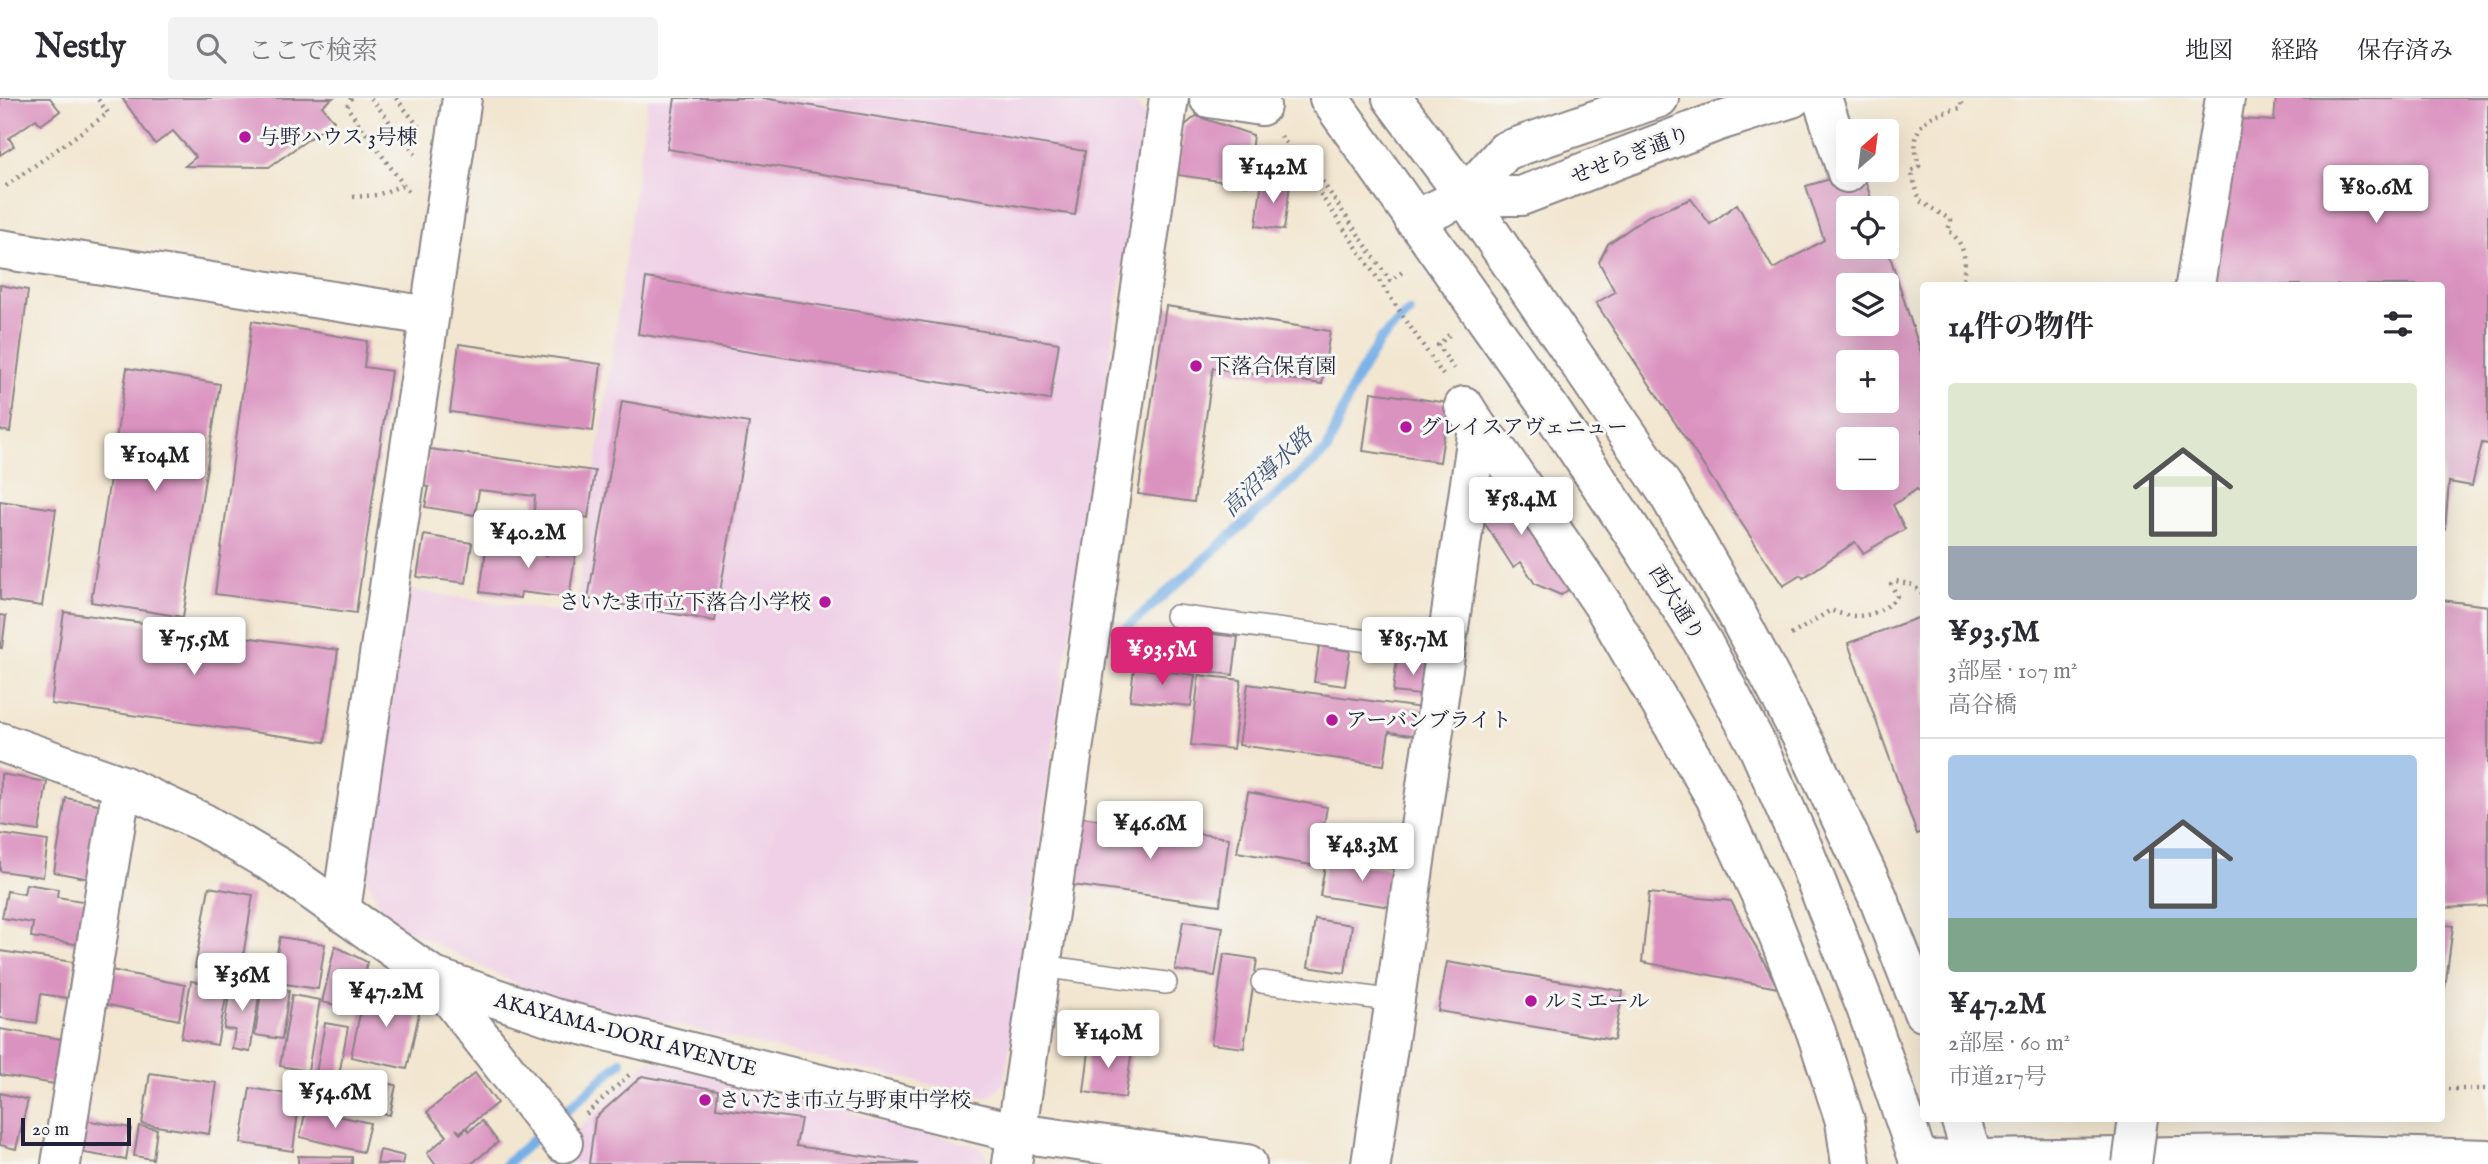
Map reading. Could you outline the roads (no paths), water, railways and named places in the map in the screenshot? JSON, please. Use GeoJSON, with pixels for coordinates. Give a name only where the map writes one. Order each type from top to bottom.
{"type":"FeatureCollection","features":[{"type":"Feature","properties":{"kind":"street"},"geometry":{"type":"LineString","coordinates":[[341,910],[462,98]]}},
{"type":"Feature","properties":{"kind":"street"},"geometry":{"type":"LineString","coordinates":[[1014,1148],[1169,98]]}},
{"type":"Feature","properties":{"kind":"street"},"geometry":{"type":"LineString","coordinates":[[1209,98],[1261,107]]}},
{"type":"Feature","properties":{"kind":"street","name":"西大通り"},"geometry":{"type":"LineString","coordinates":[[1329,98],[1550,409],[1645,551],[1715,665],[1758,747],[1803,848],[1867,1008],[1920,1162]]}},
{"type":"Feature","properties":{"kind":"street"},"geometry":{"type":"LineString","coordinates":[[1392,98],[1465,196],[1667,492],[1732,605],[1809,751],[1866,871],[1920,1005]]}},
{"type":"Feature","properties":{"kind":"street","name":"せせらぎ通り"},"geometry":{"type":"LineString","coordinates":[[1414,220],[1465,196],[1505,151],[1659,98]]}},
{"type":"Feature","properties":{"kind":"street","name":"せせらぎ通り"},"geometry":{"type":"LineString","coordinates":[[1465,196],[1521,196],[1716,122],[1792,98]]}},
{"type":"Feature","properties":{"kind":"street"},"geometry":{"type":"LineString","coordinates":[[1822,98],[1836,140]]}},
{"type":"Feature","properties":{"kind":"street"},"geometry":{"type":"LineString","coordinates":[[2195,282],[2225,98]]}},
{"type":"Feature","properties":{"kind":"street"},"geometry":{"type":"LineString","coordinates":[[0,250],[429,316]]}},
{"type":"Feature","properties":{"kind":"street"},"geometry":{"type":"LineString","coordinates":[[1371,1164],[1445,652],[1471,417],[1501,455],[1603,605],[1716,799],[1770,915],[1816,1032],[1845,1121],[1851,1164]]}},
{"type":"Feature","properties":{"kind":"street","name":"AKAYAMA-DORI AVENUE"},"geometry":{"type":"LineString","coordinates":[[0,742],[122,785],[204,822],[277,866],[434,977],[554,1018],[659,1044],[1014,1148],[1247,1164]]}},
{"type":"Feature","properties":{"kind":"street"},"geometry":{"type":"LineString","coordinates":[[61,1164],[122,785]]}},
{"type":"Feature","properties":{"kind":"street"},"geometry":{"type":"LineString","coordinates":[[434,977],[555,1132]]}},
{"type":"Feature","properties":{"kind":"street"},"geometry":{"type":"LineString","coordinates":[[1961,1122],[1975,1162]]}},
{"type":"Feature","properties":{"kind":"street"},"geometry":{"type":"LineString","coordinates":[[2132,1164],[2137,1122]]}},
{"type":"Feature","properties":{"kind":"street"},"geometry":{"type":"LineString","coordinates":[[1920,1162],[2312,1154],[2488,1159]]}},
{"type":"Feature","properties":{"kind":"lane"},"geometry":{"type":"LineString","coordinates":[[1176,616],[1445,652]]}},
{"type":"Feature","properties":{"kind":"lane"},"geometry":{"type":"LineString","coordinates":[[1041,965],[1166,983]]}},
{"type":"Feature","properties":{"kind":"lane"},"geometry":{"type":"LineString","coordinates":[[1262,982],[1394,1001]]}},
{"type":"Feature","properties":{"kind":"waterway","name":"高沼導水路"},"geometry":{"type":"LineString","coordinates":[[1119,635],[1327,450],[1354,383],[1380,340],[1409,312]]}},
{"type":"Feature","properties":{"kind":"waterway","name":"高沼導水路"},"geometry":{"type":"LineString","coordinates":[[506,1164],[621,1062]]}},
{"type":"Feature","properties":{"kind":"place","name":"与野ハウス 3号棟"},"geometry":{"type":"Point","coordinates":[245,137]}},
{"type":"Feature","properties":{"kind":"place","name":"下落合保育園"},"geometry":{"type":"Point","coordinates":[1196,366]}},
{"type":"Feature","properties":{"kind":"place","name":"グレイスアヴェニュー"},"geometry":{"type":"Point","coordinates":[1406,427]}},
{"type":"Feature","properties":{"kind":"place","name":"さいたま市立下落合小学校"},"geometry":{"type":"Point","coordinates":[825,602]}},
{"type":"Feature","properties":{"kind":"place","name":"アーバンブライト"},"geometry":{"type":"Point","coordinates":[1332,720]}},
{"type":"Feature","properties":{"kind":"place","name":"ルミエール"},"geometry":{"type":"Point","coordinates":[1531,1001]}},
{"type":"Feature","properties":{"kind":"place","name":"さいたま市立与野東中学校"},"geometry":{"type":"Point","coordinates":[705,1100]}}]}
